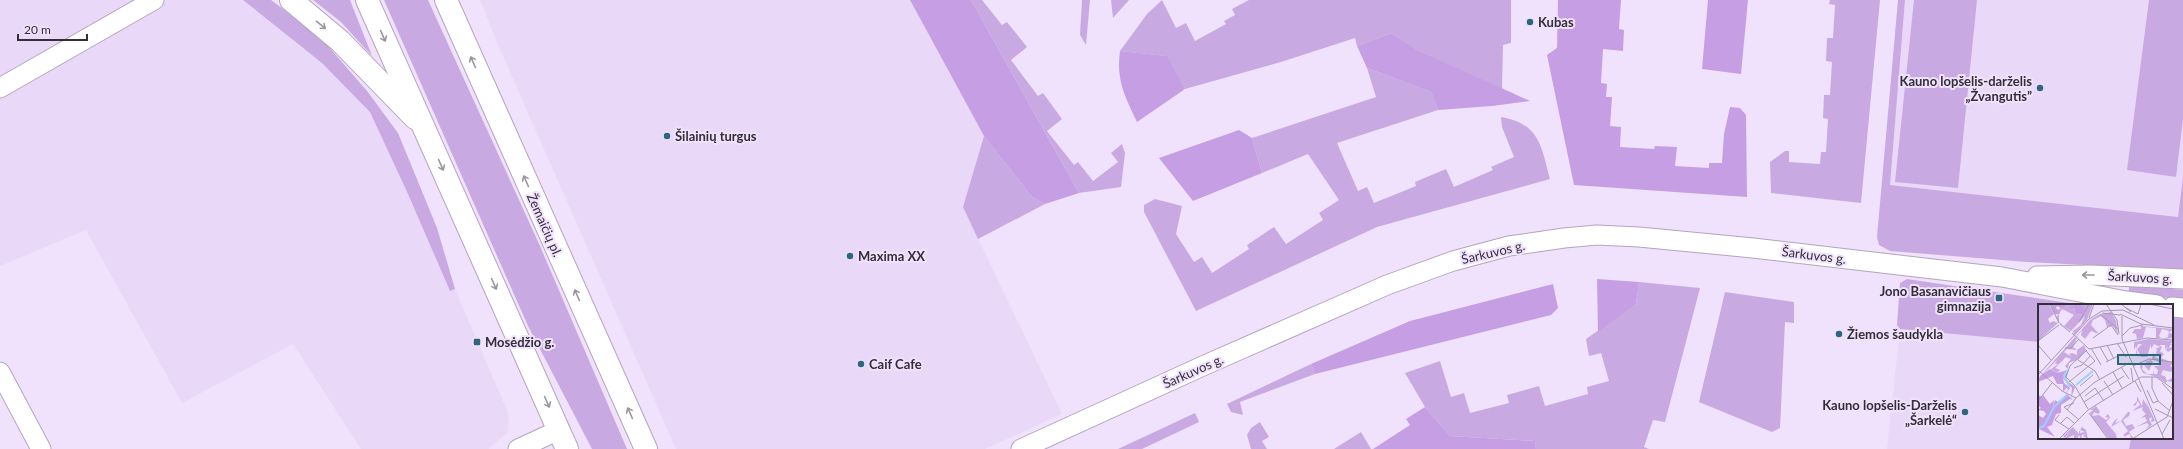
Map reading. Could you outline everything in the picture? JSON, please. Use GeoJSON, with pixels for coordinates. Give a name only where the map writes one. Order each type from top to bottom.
{"type":"FeatureCollection","features":[{"type":"Feature","properties":{"kind":"main road"},"geometry":{"type":"LineString","coordinates":[[291,0],[340,41],[425,129]]}},
{"type":"Feature","properties":{"kind":"main road"},"geometry":{"type":"LineString","coordinates":[[368,0],[567,449]]}},
{"type":"Feature","properties":{"kind":"main road","name":"Žemaičių pl."},"geometry":{"type":"LineString","coordinates":[[446,0],[646,449]]}},
{"type":"Feature","properties":{"kind":"street"},"geometry":{"type":"LineString","coordinates":[[0,88],[154,0]]}},
{"type":"Feature","properties":{"kind":"street","name":"Šarkuvos g."},"geometry":{"type":"LineString","coordinates":[[1021,449],[1205,365],[1387,286],[1452,261],[1509,246],[1597,235],[1639,237],[2002,277],[2126,301],[2149,304]]}},
{"type":"Feature","properties":{"kind":"street","name":"Šarkuvos g."},"geometry":{"type":"LineString","coordinates":[[2002,277],[2091,275],[2183,279]]}},
{"type":"Feature","properties":{"kind":"street"},"geometry":{"type":"LineString","coordinates":[[2173,307],[2183,308]]}},
{"type":"Feature","properties":{"kind":"street"},"geometry":{"type":"LineString","coordinates":[[0,372],[41,449]]}},
{"type":"Feature","properties":{"kind":"street"},"geometry":{"type":"LineString","coordinates":[[518,449],[559,430]]}},
{"type":"Feature","properties":{"kind":"shaded area"},"geometry":{"type":"Polygon","coordinates":[[[0,0],[271,0],[321,38],[367,91],[398,133],[437,228],[455,289],[509,415],[507,433],[488,449],[361,449],[293,344],[182,403],[86,230],[0,266],[0,0]]]}},
{"type":"Feature","properties":{"kind":"shaded area"},"geometry":{"type":"Polygon","coordinates":[[[243,0],[271,0],[321,38],[367,91],[398,133],[437,228],[455,289],[450,291],[408,194],[370,112],[322,63],[243,0]]]}},
{"type":"Feature","properties":{"kind":"shaded area"},"geometry":{"type":"Polygon","coordinates":[[[313,0],[350,0],[372,56],[341,22],[313,0]]]}},
{"type":"Feature","properties":{"kind":"shaded area"},"geometry":{"type":"Polygon","coordinates":[[[384,0],[428,0],[540,246],[627,449],[592,449],[528,326],[384,0]]]}},
{"type":"Feature","properties":{"kind":"shaded area"},"geometry":{"type":"Polygon","coordinates":[[[480,0],[910,0],[984,136],[963,207],[1062,414],[985,449],[676,449],[499,47],[480,0]]]}},
{"type":"Feature","properties":{"kind":"shaded area"},"geometry":{"type":"Polygon","coordinates":[[[910,0],[971,0],[1079,193],[1045,204],[1032,197],[984,136],[910,0]]]}},
{"type":"Feature","properties":{"kind":"shaded area"},"geometry":{"type":"Polygon","coordinates":[[[971,0],[982,0],[1002,25],[1007,22],[1027,47],[1011,60],[1038,96],[1043,93],[1062,119],[1047,131],[1074,165],[1078,162],[1093,181],[1118,162],[1111,153],[1122,144],[1125,153],[1121,187],[1079,193],[971,0]]]}},
{"type":"Feature","properties":{"kind":"shaded area"},"geometry":{"type":"Polygon","coordinates":[[[1082,0],[1090,0],[1086,45],[1080,35],[1082,0]]]}},
{"type":"Feature","properties":{"kind":"shaded area"},"geometry":{"type":"Polygon","coordinates":[[[1111,0],[1129,0],[1113,18],[1111,0]]]}},
{"type":"Feature","properties":{"kind":"shaded area"},"geometry":{"type":"Polygon","coordinates":[[[1162,0],[1176,28],[1186,23],[1195,41],[1226,24],[1224,21],[1235,15],[1232,9],[1249,0],[1511,0],[1511,43],[1503,45],[1502,89],[1418,50],[1392,33],[1357,46],[1355,38],[1281,62],[1185,89],[1166,56],[1120,51],[1147,14],[1162,0]]]}},
{"type":"Feature","properties":{"kind":"shaded area"},"geometry":{"type":"Polygon","coordinates":[[[1558,0],[1621,0],[1619,29],[1624,30],[1623,51],[1603,49],[1601,83],[1607,84],[1606,97],[1612,97],[1610,126],[1621,127],[1620,147],[1654,149],[1655,146],[1677,147],[1675,166],[1709,168],[1709,163],[1722,163],[1724,134],[1730,107],[1740,108],[1746,115],[1747,197],[1574,185],[1547,55],[1557,48],[1558,0]]]}},
{"type":"Feature","properties":{"kind":"shaded area"},"geometry":{"type":"Polygon","coordinates":[[[1708,0],[1748,0],[1741,74],[1702,69],[1708,0]]]}},
{"type":"Feature","properties":{"kind":"shaded area"},"geometry":{"type":"Polygon","coordinates":[[[1830,0],[1880,0],[1861,203],[1771,193],[1770,162],[1785,151],[1789,151],[1789,162],[1820,164],[1821,152],[1826,152],[1828,119],[1823,118],[1824,95],[1830,95],[1832,62],[1826,61],[1827,38],[1833,38],[1835,5],[1829,4],[1830,0]]]}},
{"type":"Feature","properties":{"kind":"shaded area"},"geometry":{"type":"Polygon","coordinates":[[[1898,0],[1905,0],[1890,185],[2178,217],[2183,177],[2183,270],[2027,262],[1890,251],[1879,245],[1877,237],[1898,0]]]}},
{"type":"Feature","properties":{"kind":"shaded area","name":"Kauno lopšelis-darželis „Žvangutis”"},"geometry":{"type":"Polygon","coordinates":[[[1905,0],[2183,0],[2183,177],[2178,217],[1890,185],[1905,0]]]}},
{"type":"Feature","properties":{"kind":"shaded area"},"geometry":{"type":"Polygon","coordinates":[[[1914,0],[1977,0],[1958,188],[1895,182],[1914,0]]]}},
{"type":"Feature","properties":{"kind":"shaded area"},"geometry":{"type":"Polygon","coordinates":[[[2149,0],[2183,0],[2183,119],[2176,177],[2127,170],[2149,0]]]}},
{"type":"Feature","properties":{"kind":"shaded area"},"geometry":{"type":"Polygon","coordinates":[[[1392,33],[1418,50],[1530,101],[1492,106],[1438,110],[1431,92],[1367,68],[1357,46],[1392,33]]]}},
{"type":"Feature","properties":{"kind":"shaded area"},"geometry":{"type":"Polygon","coordinates":[[[1120,51],[1167,56],[1185,89],[1137,122],[1125,96],[1120,80],[1120,51]]]}},
{"type":"Feature","properties":{"kind":"shaded area"},"geometry":{"type":"Polygon","coordinates":[[[1367,68],[1431,92],[1438,110],[1337,143],[1358,191],[1367,187],[1374,203],[1416,186],[1415,182],[1446,169],[1454,187],[1493,170],[1491,167],[1514,157],[1502,127],[1501,117],[1514,120],[1524,125],[1537,138],[1544,156],[1550,179],[1377,227],[1196,311],[1144,212],[1144,205],[1155,199],[1182,206],[1176,234],[1194,262],[1202,257],[1212,273],[1249,249],[1247,245],[1274,227],[1286,244],[1323,220],[1319,213],[1339,200],[1308,154],[1262,173],[1252,138],[1376,97],[1367,68]]]}},
{"type":"Feature","properties":{"kind":"shaded area"},"geometry":{"type":"Polygon","coordinates":[[[1239,130],[1252,138],[1262,173],[1193,201],[1159,158],[1239,130]]]}},
{"type":"Feature","properties":{"kind":"shaded area"},"geometry":{"type":"Polygon","coordinates":[[[984,136],[1032,197],[1045,204],[978,239],[963,207],[984,136]]]}},
{"type":"Feature","properties":{"kind":"shaded area"},"geometry":{"type":"Polygon","coordinates":[[[1597,279],[1639,282],[1636,304],[1598,332],[1597,279]]]}},
{"type":"Feature","properties":{"kind":"shaded area"},"geometry":{"type":"Polygon","coordinates":[[[1907,279],[2076,304],[2038,304],[2038,342],[1900,329],[1897,325],[1900,283],[1907,279]]]}},
{"type":"Feature","properties":{"kind":"shaded area"},"geometry":{"type":"Polygon","coordinates":[[[1639,282],[1700,288],[1665,422],[1653,420],[1644,447],[1649,449],[1536,449],[1535,441],[1450,436],[1425,407],[1405,373],[1440,361],[1451,397],[1464,393],[1470,413],[1509,403],[1507,395],[1539,386],[1545,406],[1588,394],[1587,387],[1609,381],[1601,353],[1589,356],[1586,339],[1636,304],[1639,282]]]}},
{"type":"Feature","properties":{"kind":"shaded area"},"geometry":{"type":"Polygon","coordinates":[[[1553,284],[1558,308],[1551,315],[1315,374],[1311,364],[1410,321],[1553,284]]]}},
{"type":"Feature","properties":{"kind":"shaded area"},"geometry":{"type":"Polygon","coordinates":[[[2132,285],[2183,290],[2183,300],[2129,293],[2129,286],[2132,285]]]}},
{"type":"Feature","properties":{"kind":"shaded area"},"geometry":{"type":"Polygon","coordinates":[[[1725,292],[1794,302],[1794,323],[1785,322],[1780,428],[1772,432],[1699,402],[1725,292]]]}},
{"type":"Feature","properties":{"kind":"shaded area"},"geometry":{"type":"Polygon","coordinates":[[[2173,317],[2183,318],[2183,449],[2129,449],[2131,439],[2173,439],[2173,317]]]}},
{"type":"Feature","properties":{"kind":"shaded area","name":"Kauno lopšelis-Darželis „Šarkelė“"},"geometry":{"type":"Polygon","coordinates":[[[1900,329],[2038,342],[2038,439],[2131,439],[2129,449],[1887,449],[1900,329]]]}},
{"type":"Feature","properties":{"kind":"shaded area"},"geometry":{"type":"Polygon","coordinates":[[[1311,364],[1315,374],[1240,402],[1243,415],[1231,412],[1227,404],[1311,364]]]}},
{"type":"Feature","properties":{"kind":"shaded area"},"geometry":{"type":"Polygon","coordinates":[[[1425,407],[1450,436],[1535,441],[1536,449],[1373,449],[1410,425],[1406,419],[1425,407]]]}},
{"type":"Feature","properties":{"kind":"shaded area"},"geometry":{"type":"Polygon","coordinates":[[[1195,413],[1199,422],[1142,449],[1118,449],[1195,413]]]}},
{"type":"Feature","properties":{"kind":"shaded area"},"geometry":{"type":"Polygon","coordinates":[[[1260,422],[1269,437],[1262,441],[1267,449],[1251,449],[1247,435],[1251,428],[1260,422]]]}},
{"type":"Feature","properties":{"kind":"shaded area"},"geometry":{"type":"Polygon","coordinates":[[[1361,432],[1371,449],[1334,449],[1361,432]]]}},
{"type":"Feature","properties":{"kind":"place","name":"Kubas"},"geometry":{"type":"Point","coordinates":[1530,22]}},
{"type":"Feature","properties":{"kind":"place","name":"Kauno lopšelis-darželis „Žvangutis”"},"geometry":{"type":"Point","coordinates":[2040,88]}},
{"type":"Feature","properties":{"kind":"place","name":"Šilainių turgus"},"geometry":{"type":"Point","coordinates":[667,136]}},
{"type":"Feature","properties":{"kind":"place","name":"Maxima XX"},"geometry":{"type":"Point","coordinates":[850,256]}},
{"type":"Feature","properties":{"kind":"place","name":"Jono Basanavičiaus gimnazija"},"geometry":{"type":"Point","coordinates":[1999,298]}},
{"type":"Feature","properties":{"kind":"place","name":"Žiemos šaudykla"},"geometry":{"type":"Point","coordinates":[1839,334]}},
{"type":"Feature","properties":{"kind":"place","name":"Mosėdžio g."},"geometry":{"type":"Point","coordinates":[477,342]}},
{"type":"Feature","properties":{"kind":"place","name":"Caif Cafe"},"geometry":{"type":"Point","coordinates":[861,364]}},
{"type":"Feature","properties":{"kind":"place","name":"Kauno lopšelis-Darželis „Šarkelė“"},"geometry":{"type":"Point","coordinates":[1965,412]}}]}
